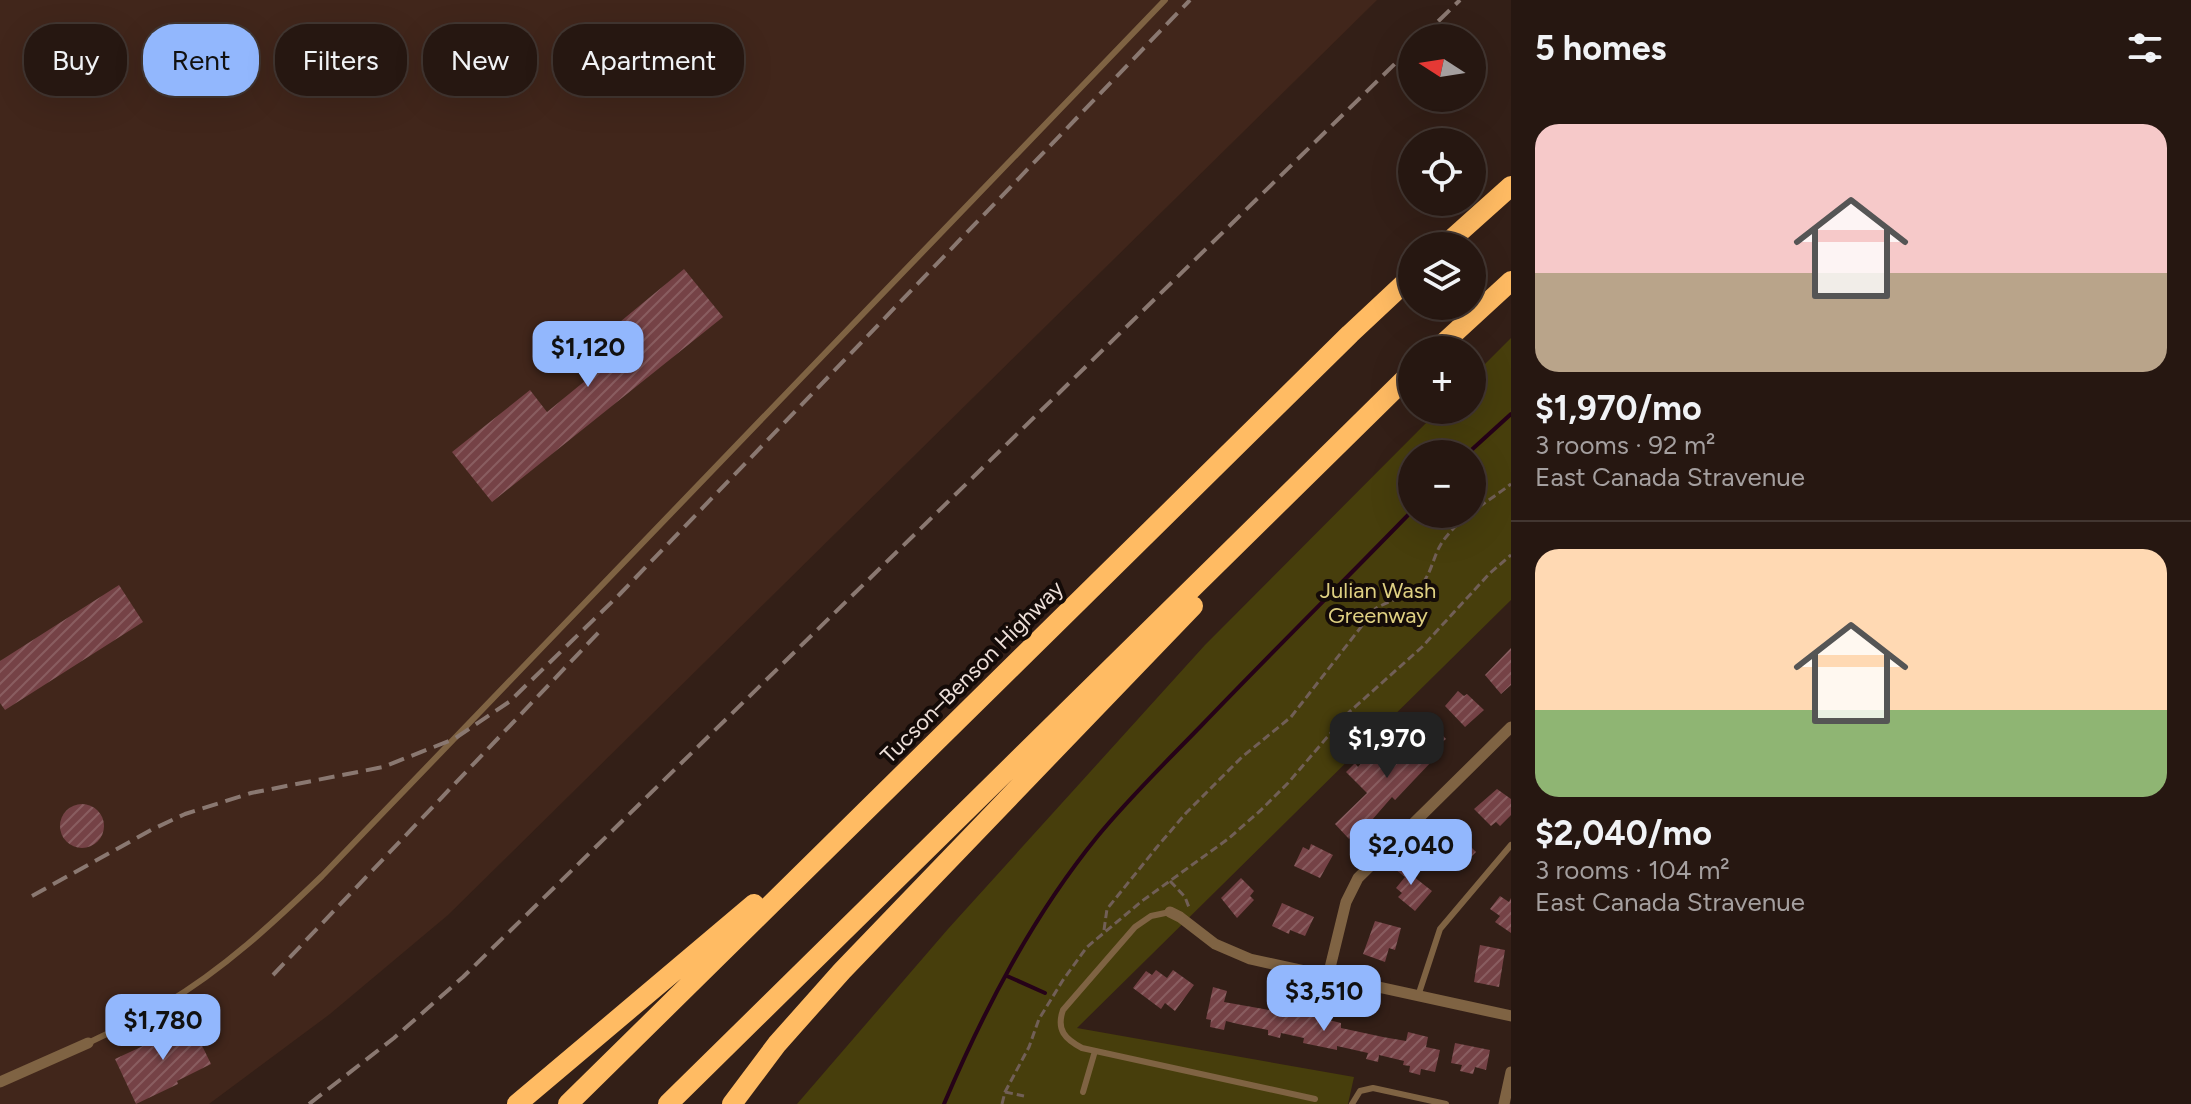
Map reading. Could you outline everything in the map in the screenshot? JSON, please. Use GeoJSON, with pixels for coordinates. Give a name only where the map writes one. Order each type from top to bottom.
{"type":"FeatureCollection","features":[{"type":"Feature","properties":{"kind":"highway"},"geometry":{"type":"LineString","coordinates":[[1460,232],[1511,186]]}},
{"type":"Feature","properties":{"kind":"highway"},"geometry":{"type":"LineString","coordinates":[[1451,336],[1511,281]]}},
{"type":"Feature","properties":{"kind":"highway","name":"Tucson–Benson Highway"},"geometry":{"type":"LineString","coordinates":[[568,1104],[1398,289]]}},
{"type":"Feature","properties":{"kind":"highway"},"geometry":{"type":"LineString","coordinates":[[668,1104],[1398,388]]}},
{"type":"Feature","properties":{"kind":"highway"},"geometry":{"type":"LineString","coordinates":[[732,1104],[768,1055],[842,971],[1398,389]]}},
{"type":"Feature","properties":{"kind":"highway"},"geometry":{"type":"LineString","coordinates":[[517,1104],[871,806]]}},
{"type":"Feature","properties":{"kind":"street"},"geometry":{"type":"LineString","coordinates":[[1328,976],[1346,902],[1358,878],[1511,727]]}},
{"type":"Feature","properties":{"kind":"street"},"geometry":{"type":"LineString","coordinates":[[1170,912],[1215,944],[1235,954],[1511,1016]]}},
{"type":"Feature","properties":{"kind":"street"},"geometry":{"type":"LineString","coordinates":[[0,1082],[88,1043]]}},
{"type":"Feature","properties":{"kind":"street"},"geometry":{"type":"LineString","coordinates":[[1504,1104],[1511,1072]]}},
{"type":"Feature","properties":{"kind":"lane"},"geometry":{"type":"LineString","coordinates":[[88,1043],[165,1004],[223,965],[322,876],[1165,0]]}},
{"type":"Feature","properties":{"kind":"lane"},"geometry":{"type":"LineString","coordinates":[[1418,996],[1440,929],[1511,845]]}},
{"type":"Feature","properties":{"kind":"lane"},"geometry":{"type":"LineString","coordinates":[[1170,912],[1151,916],[1135,927],[1063,1010],[1059,1021],[1064,1035],[1082,1048],[1315,1099]]}},
{"type":"Feature","properties":{"kind":"lane"},"geometry":{"type":"LineString","coordinates":[[1083,1092],[1095,1051]]}},
{"type":"Feature","properties":{"kind":"lane"},"geometry":{"type":"LineString","coordinates":[[1352,1104],[1356,1095],[1365,1088],[1446,1104]]}},
{"type":"Feature","properties":{"kind":"path"},"geometry":{"type":"LineString","coordinates":[[1104,930],[1107,909],[1186,813],[1242,757],[1279,730],[1375,609],[1413,592],[1422,584],[1437,551],[1451,531],[1511,484]]}},
{"type":"Feature","properties":{"kind":"path"},"geometry":{"type":"LineString","coordinates":[[1002,1104],[1052,995],[1074,963],[1104,930],[1228,839],[1261,810],[1347,714],[1422,647],[1490,573],[1511,555]]}},
{"type":"Feature","properties":{"kind":"path"},"geometry":{"type":"LineString","coordinates":[[1170,881],[1185,897],[1194,927]]}},
{"type":"Feature","properties":{"kind":"path"},"geometry":{"type":"LineString","coordinates":[[1005,1092],[1024,1096]]}},
{"type":"Feature","properties":{"kind":"shaded area"},"geometry":{"type":"Polygon","coordinates":[[[0,0],[1377,0],[448,915],[330,1014],[209,1104],[0,1104],[0,0]]]}},
{"type":"Feature","properties":{"kind":"green space","name":"Julian Wash Greenway"},"geometry":{"type":"Polygon","coordinates":[[[1511,338],[1511,600],[1077,1028],[1354,1077],[1348,1104],[797,1104],[948,929],[1205,645],[1398,451],[1398,528],[1486,528],[1486,440],[1409,440],[1425,424],[1486,424],[1486,363],[1511,338]]]}},
{"type":"Feature","properties":{"kind":"building"},"geometry":{"type":"Polygon","coordinates":[[[684,269],[723,317],[492,502],[452,452],[530,390],[547,412],[624,349],[609,331],[684,269]]]}},
{"type":"Feature","properties":{"kind":"building"},"geometry":{"type":"Polygon","coordinates":[[[119,585],[143,622],[5,710],[0,703],[0,661],[119,585]]]}},
{"type":"Feature","properties":{"kind":"building"},"geometry":{"type":"Polygon","coordinates":[[[1511,648],[1511,685],[1501,694],[1485,675],[1511,648]]]}},
{"type":"Feature","properties":{"kind":"building"},"geometry":{"type":"Polygon","coordinates":[[[1458,691],[1464,696],[1467,694],[1484,710],[1465,727],[1445,706],[1458,691]]]}},
{"type":"Feature","properties":{"kind":"building"},"geometry":{"type":"Polygon","coordinates":[[[1435,727],[1446,739],[1436,747],[1439,749],[1431,757],[1433,760],[1395,800],[1392,797],[1365,828],[1362,826],[1349,839],[1335,824],[1367,793],[1346,772],[1355,763],[1358,767],[1368,756],[1375,763],[1383,756],[1390,763],[1416,737],[1419,741],[1435,727]]]}},
{"type":"Feature","properties":{"kind":"building"},"geometry":{"type":"Polygon","coordinates":[[[1497,789],[1511,799],[1511,815],[1500,826],[1496,822],[1491,826],[1474,809],[1497,789]]]}},
{"type":"Feature","properties":{"kind":"building"},"geometry":{"type":"Polygon","coordinates":[[[82,804],[98,810],[104,826],[98,842],[82,848],[66,842],[60,826],[66,810],[82,804]]]}},
{"type":"Feature","properties":{"kind":"building"},"geometry":{"type":"Polygon","coordinates":[[[1455,831],[1476,852],[1464,864],[1457,857],[1444,870],[1428,854],[1455,831]]]}},
{"type":"Feature","properties":{"kind":"building"},"geometry":{"type":"Polygon","coordinates":[[[1311,844],[1333,855],[1320,878],[1294,866],[1303,847],[1309,850],[1311,844]]]}},
{"type":"Feature","properties":{"kind":"building"},"geometry":{"type":"Polygon","coordinates":[[[1404,858],[1414,866],[1409,873],[1432,891],[1415,911],[1398,897],[1402,893],[1396,888],[1405,877],[1395,869],[1404,858]]]}},
{"type":"Feature","properties":{"kind":"building"},"geometry":{"type":"Polygon","coordinates":[[[1241,878],[1254,891],[1250,896],[1254,900],[1237,918],[1221,898],[1241,878]]]}},
{"type":"Feature","properties":{"kind":"building"},"geometry":{"type":"Polygon","coordinates":[[[1500,896],[1509,902],[1511,898],[1511,933],[1495,922],[1500,916],[1490,909],[1500,896]]]}},
{"type":"Feature","properties":{"kind":"building"},"geometry":{"type":"Polygon","coordinates":[[[1282,903],[1314,917],[1305,936],[1290,930],[1289,934],[1272,926],[1282,903]]]}},
{"type":"Feature","properties":{"kind":"building"},"geometry":{"type":"Polygon","coordinates":[[[1375,921],[1401,928],[1395,950],[1389,948],[1385,962],[1363,954],[1375,921]]]}},
{"type":"Feature","properties":{"kind":"building"},"geometry":{"type":"Polygon","coordinates":[[[1480,945],[1505,950],[1499,987],[1474,982],[1480,945]]]}},
{"type":"Feature","properties":{"kind":"building"},"geometry":{"type":"Polygon","coordinates":[[[1156,970],[1167,978],[1173,970],[1194,985],[1175,1011],[1165,1003],[1161,1009],[1133,988],[1146,971],[1152,975],[1156,970]]]}},
{"type":"Feature","properties":{"kind":"building"},"geometry":{"type":"Polygon","coordinates":[[[1213,987],[1227,991],[1224,1002],[1308,1017],[1310,1009],[1331,1013],[1329,1020],[1341,1023],[1341,1028],[1406,1041],[1408,1032],[1428,1037],[1426,1047],[1440,1050],[1435,1072],[1421,1069],[1420,1075],[1409,1072],[1410,1066],[1403,1065],[1404,1061],[1379,1055],[1378,1062],[1366,1059],[1368,1053],[1303,1043],[1304,1038],[1281,1033],[1280,1038],[1268,1035],[1268,1030],[1226,1021],[1224,1030],[1210,1027],[1211,1020],[1206,1019],[1213,987]]]}},
{"type":"Feature","properties":{"kind":"building"},"geometry":{"type":"Polygon","coordinates":[[[188,1017],[211,1064],[136,1104],[115,1059],[173,1032],[170,1026],[188,1017]]]}},
{"type":"Feature","properties":{"kind":"building"},"geometry":{"type":"Polygon","coordinates":[[[1455,1043],[1490,1050],[1486,1070],[1475,1067],[1473,1074],[1460,1071],[1462,1065],[1451,1063],[1455,1043]]]}},
{"type":"Feature","properties":{"kind":"waterway"},"geometry":{"type":"LineString","coordinates":[[1482,440],[1511,414]]}},
{"type":"Feature","properties":{"kind":"waterway"},"geometry":{"type":"LineString","coordinates":[[944,1104],[1011,965],[1051,899],[1097,837],[1147,781],[1398,525]]}},
{"type":"Feature","properties":{"kind":"waterway"},"geometry":{"type":"LineString","coordinates":[[1007,976],[1045,993]]}},
{"type":"Feature","properties":{"kind":"railway"},"geometry":{"type":"LineString","coordinates":[[32,896],[185,814],[251,793],[383,767],[454,739],[509,702],[618,596],[1190,0]]}},
{"type":"Feature","properties":{"kind":"railway"},"geometry":{"type":"LineString","coordinates":[[1435,24],[1460,0]]}},
{"type":"Feature","properties":{"kind":"railway"},"geometry":{"type":"LineString","coordinates":[[309,1104],[394,1038],[463,977],[1398,61]]}},
{"type":"Feature","properties":{"kind":"railway"},"geometry":{"type":"LineString","coordinates":[[273,975],[599,632]]}}]}
